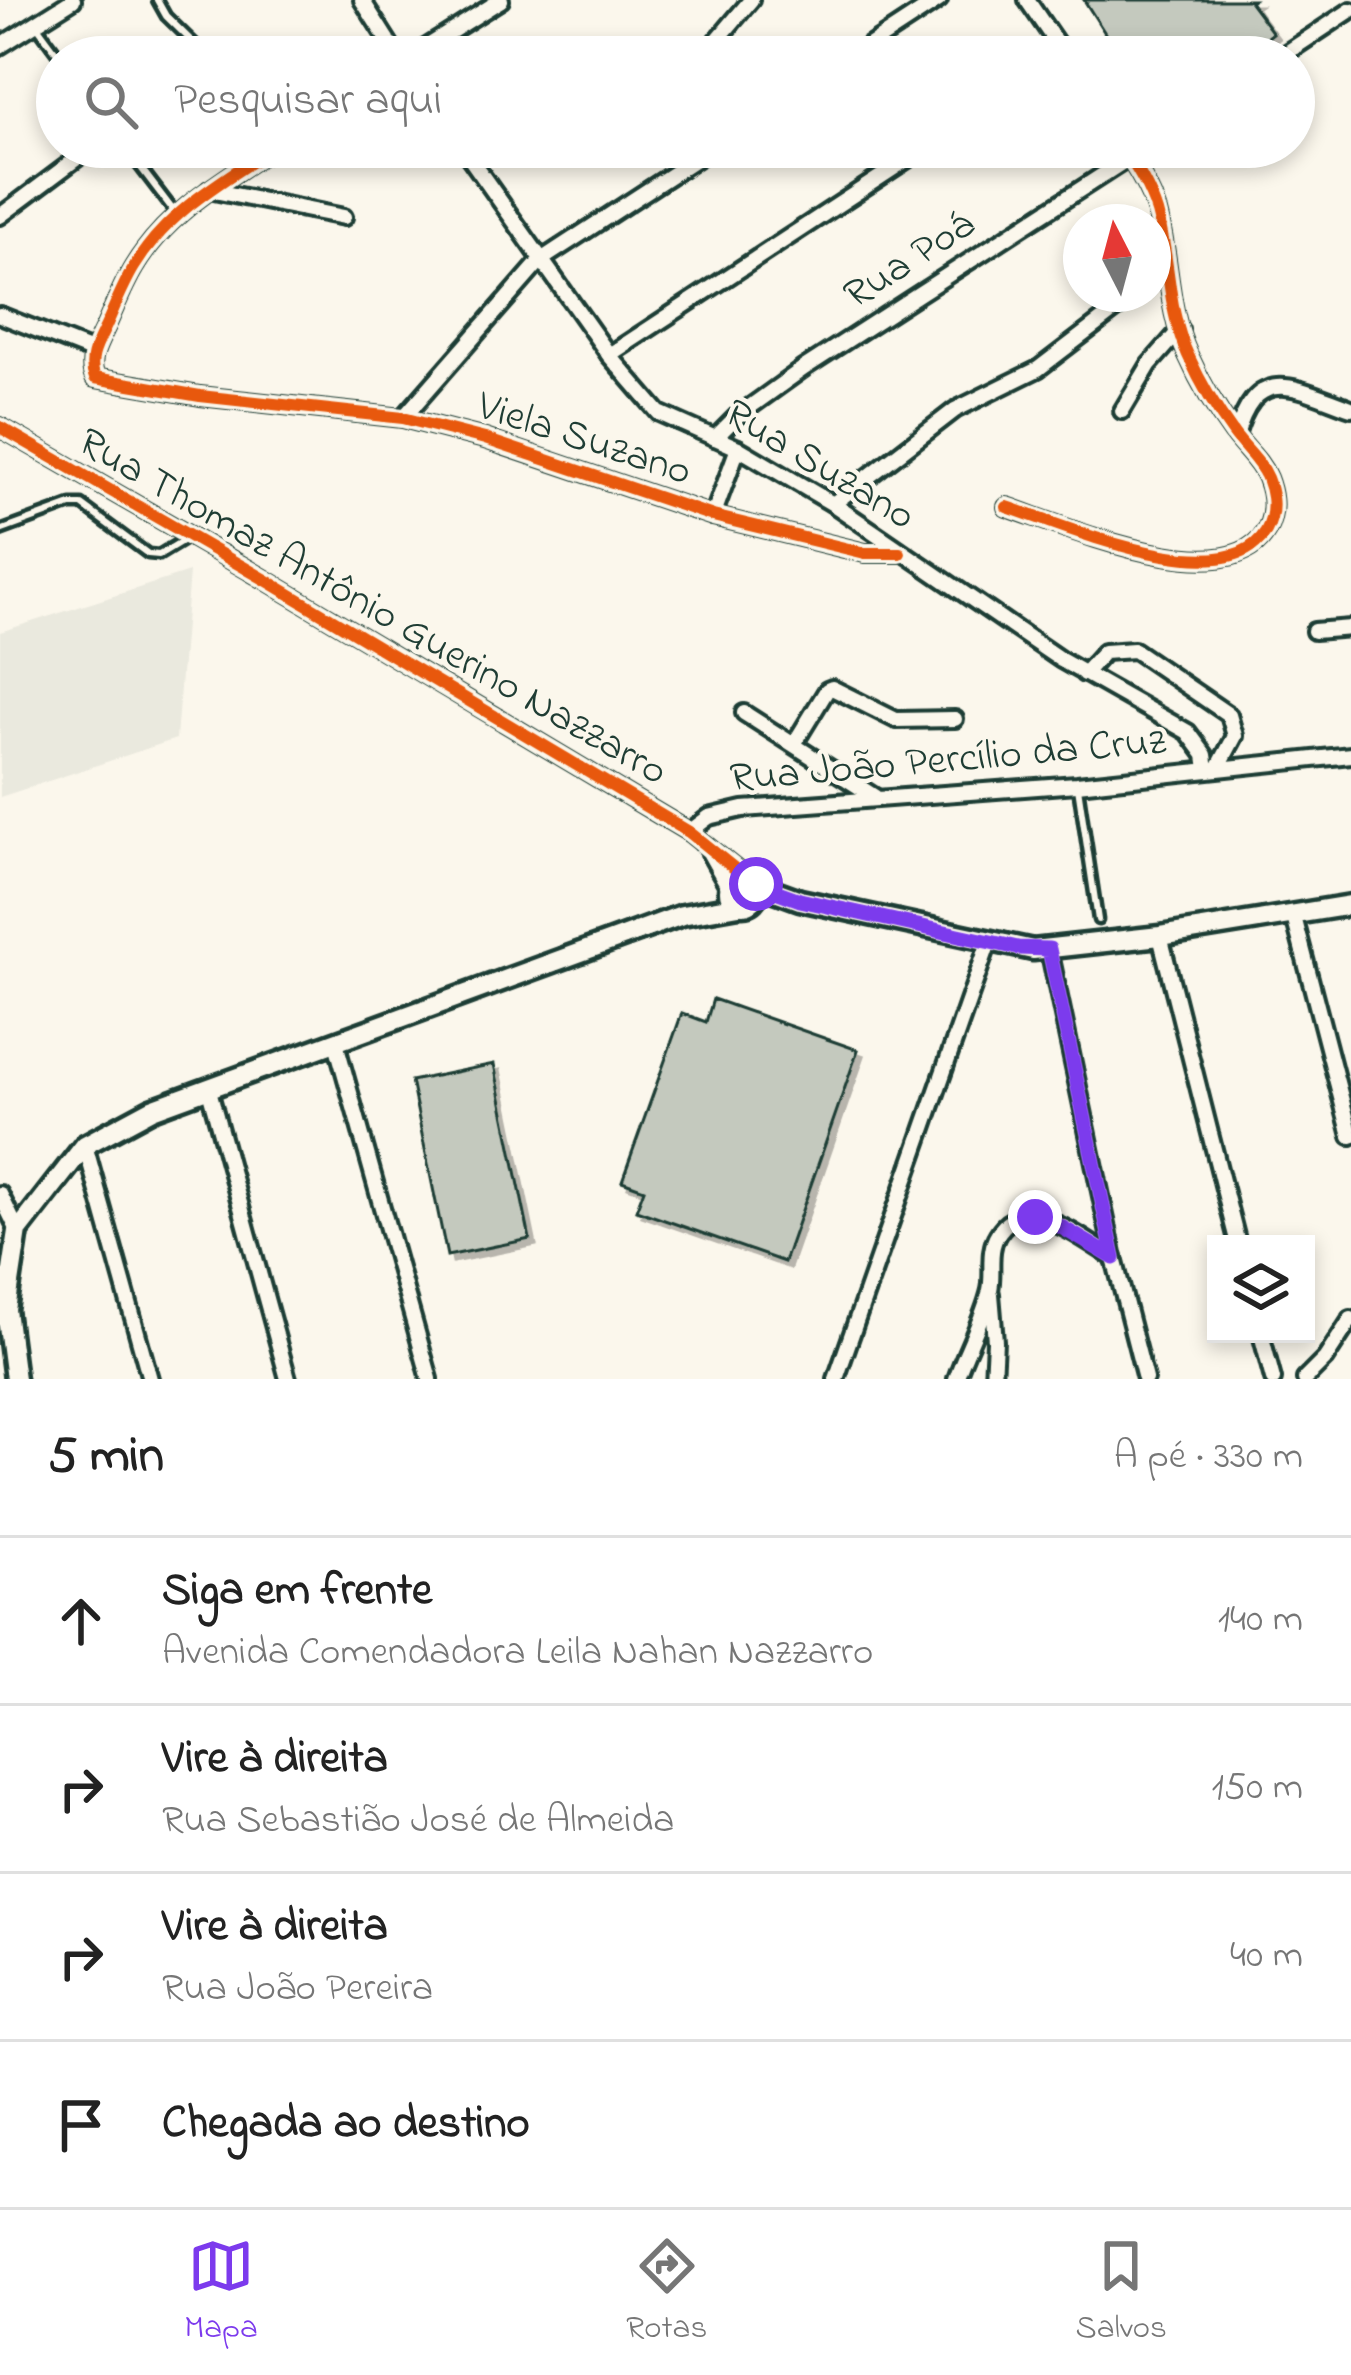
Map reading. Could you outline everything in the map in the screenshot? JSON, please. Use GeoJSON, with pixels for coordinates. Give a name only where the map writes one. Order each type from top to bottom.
{"type":"FeatureCollection","features":[{"type":"Feature","properties":{"kind":"main road"},"geometry":{"type":"LineString","coordinates":[[15,1379],[6,1310],[18,1231],[85,1145],[121,1123],[741,891],[1018,948],[1049,949],[1351,904]]}},
{"type":"Feature","properties":{"kind":"street"},"geometry":{"type":"LineString","coordinates":[[0,46],[73,0]]}},
{"type":"Feature","properties":{"kind":"street"},"geometry":{"type":"LineString","coordinates":[[362,0],[385,36]]}},
{"type":"Feature","properties":{"kind":"street"},"geometry":{"type":"LineString","coordinates":[[444,36],[501,0]]}},
{"type":"Feature","properties":{"kind":"street"},"geometry":{"type":"LineString","coordinates":[[721,36],[751,0]]}},
{"type":"Feature","properties":{"kind":"street"},"geometry":{"type":"LineString","coordinates":[[884,36],[939,0]]}},
{"type":"Feature","properties":{"kind":"street"},"geometry":{"type":"LineString","coordinates":[[1027,0],[1051,36]]}},
{"type":"Feature","properties":{"kind":"street"},"geometry":{"type":"LineString","coordinates":[[1312,36],[1351,10]]}},
{"type":"Feature","properties":{"kind":"street"},"geometry":{"type":"LineString","coordinates":[[0,216],[64,168]]}},
{"type":"Feature","properties":{"kind":"street"},"geometry":{"type":"LineString","coordinates":[[0,315],[94,352],[134,267],[176,214],[242,168]]}},
{"type":"Feature","properties":{"kind":"street","name":"Rua Suzano"},"geometry":{"type":"LineString","coordinates":[[477,168],[609,355],[659,413],[738,448],[833,504],[1084,674],[1188,732],[1212,769]]}},
{"type":"Feature","properties":{"kind":"street"},"geometry":{"type":"LineString","coordinates":[[403,418],[541,260],[682,168]]}},
{"type":"Feature","properties":{"kind":"street"},"geometry":{"type":"LineString","coordinates":[[609,355],[894,168]]}},
{"type":"Feature","properties":{"kind":"street","name":"Rua Poá"},"geometry":{"type":"LineString","coordinates":[[716,438],[736,417],[804,368],[1103,168]]}},
{"type":"Feature","properties":{"kind":"street"},"geometry":{"type":"LineString","coordinates":[[1135,168],[1154,204]]}},
{"type":"Feature","properties":{"kind":"street"},"geometry":{"type":"LineString","coordinates":[[209,190],[344,217]]}},
{"type":"Feature","properties":{"kind":"street"},"geometry":{"type":"LineString","coordinates":[[1007,507],[1142,551],[1183,559],[1242,552],[1259,541],[1269,527],[1273,499],[1267,476],[1236,436],[1186,352],[1171,307]]}},
{"type":"Feature","properties":{"kind":"street"},"geometry":{"type":"LineString","coordinates":[[833,504],[955,410],[1038,369],[1112,312]]}},
{"type":"Feature","properties":{"kind":"street"},"geometry":{"type":"LineString","coordinates":[[1122,411],[1150,364],[1180,331]]}},
{"type":"Feature","properties":{"kind":"street","name":"Viela Suzano"},"geometry":{"type":"LineString","coordinates":[[94,352],[91,371],[103,380],[200,396],[403,418],[485,440],[712,516],[865,553],[900,553]]}},
{"type":"Feature","properties":{"kind":"street"},"geometry":{"type":"LineString","coordinates":[[1236,436],[1247,403],[1267,388],[1290,386],[1351,408]]}},
{"type":"Feature","properties":{"kind":"street","name":"Rua Thomaz Antônio Guerino Nazzarro"},"geometry":{"type":"LineString","coordinates":[[0,427],[689,832],[741,891]]}},
{"type":"Feature","properties":{"kind":"street"},"geometry":{"type":"LineString","coordinates":[[712,516],[738,448]]}},
{"type":"Feature","properties":{"kind":"street"},"geometry":{"type":"LineString","coordinates":[[1314,631],[1351,628]]}},
{"type":"Feature","properties":{"kind":"street"},"geometry":{"type":"LineString","coordinates":[[1084,674],[1104,652],[1135,650],[1229,715],[1235,736],[1212,769]]}},
{"type":"Feature","properties":{"kind":"street"},"geometry":{"type":"LineString","coordinates":[[794,745],[826,690],[832,688],[896,720],[955,719]]}},
{"type":"Feature","properties":{"kind":"street"},"geometry":{"type":"LineString","coordinates":[[744,713],[875,797]]}},
{"type":"Feature","properties":{"kind":"street","name":"Rua João Percílio da Cruz"},"geometry":{"type":"LineString","coordinates":[[689,832],[724,812],[1077,784],[1351,755]]}},
{"type":"Feature","properties":{"kind":"street"},"geometry":{"type":"LineString","coordinates":[[1293,914],[1351,1136]]}},
{"type":"Feature","properties":{"kind":"street"},"geometry":{"type":"LineString","coordinates":[[1160,936],[1236,1235]]}},
{"type":"Feature","properties":{"kind":"street"},"geometry":{"type":"LineString","coordinates":[[836,1379],[989,942]]}},
{"type":"Feature","properties":{"kind":"street"},"geometry":{"type":"LineString","coordinates":[[1049,949],[1144,1379]]}},
{"type":"Feature","properties":{"kind":"street"},"geometry":{"type":"LineString","coordinates":[[336,1043],[430,1379]]}},
{"type":"Feature","properties":{"kind":"street"},"geometry":{"type":"LineString","coordinates":[[208,1090],[288,1379]]}},
{"type":"Feature","properties":{"kind":"street"},"geometry":{"type":"LineString","coordinates":[[85,1145],[150,1379]]}},
{"type":"Feature","properties":{"kind":"street"},"geometry":{"type":"LineString","coordinates":[[0,1194],[18,1231]]}},
{"type":"Feature","properties":{"kind":"street"},"geometry":{"type":"LineString","coordinates":[[993,1379],[992,1249],[998,1233],[1010,1221],[1022,1217],[1051,1221],[1114,1258]]}},
{"type":"Feature","properties":{"kind":"street"},"geometry":{"type":"LineString","coordinates":[[956,1379],[991,1289]]}},
{"type":"Feature","properties":{"kind":"street"},"geometry":{"type":"LineString","coordinates":[[1305,1379],[1325,1359],[1351,1318]]}},
{"type":"Feature","properties":{"kind":"street"},"geometry":{"type":"LineString","coordinates":[[1264,1343],[1273,1379]]}},
{"type":"Feature","properties":{"kind":"lane"},"geometry":{"type":"LineString","coordinates":[[157,0],[186,36]]}},
{"type":"Feature","properties":{"kind":"lane"},"geometry":{"type":"LineString","coordinates":[[35,23],[45,36]]}},
{"type":"Feature","properties":{"kind":"lane"},"geometry":{"type":"LineString","coordinates":[[141,168],[176,214]]}},
{"type":"Feature","properties":{"kind":"lane"},"geometry":{"type":"LineString","coordinates":[[0,531],[82,505],[148,554],[159,555],[190,536]]}},
{"type":"Feature","properties":{"kind":"lane"},"geometry":{"type":"LineString","coordinates":[[1077,784],[1098,920]]}},
{"type":"Feature","properties":{"kind":"shaded area"},"geometry":{"type":"Polygon","coordinates":[[[189,572],[176,739],[0,797],[0,632],[189,572]]]}},
{"type":"Feature","properties":{"kind":"building"},"geometry":{"type":"Polygon","coordinates":[[[1084,0],[1253,0],[1250,2],[1273,33],[1269,36],[1107,36],[1084,0]]]}},
{"type":"Feature","properties":{"kind":"building"},"geometry":{"type":"Polygon","coordinates":[[[713,999],[858,1050],[784,1262],[636,1210],[644,1189],[622,1181],[682,1013],[706,1022],[713,999]]]}},
{"type":"Feature","properties":{"kind":"building"},"geometry":{"type":"Polygon","coordinates":[[[494,1064],[530,1239],[447,1256],[411,1081],[494,1064]]]}},
{"type":"Feature","properties":{"kind":"cycle path"},"geometry":{"type":"LineString","coordinates":[[241,168],[197,199],[147,247],[97,345],[92,365],[95,378],[200,396],[403,418],[485,439],[713,516],[865,553],[900,553]]}},
{"type":"Feature","properties":{"kind":"cycle path"},"geometry":{"type":"LineString","coordinates":[[1007,507],[1103,540],[1181,558],[1217,558],[1246,550],[1269,525],[1272,505],[1267,478],[1221,416],[1181,338],[1157,212],[1136,168]]}},
{"type":"Feature","properties":{"kind":"cycle path"},"geometry":{"type":"LineString","coordinates":[[0,427],[689,832],[745,877]]}},
{"type":"Feature","properties":{"kind":"route"},"geometry":{"type":"LineString","coordinates":[[756,884],[800,900],[1018,948],[1049,949],[1114,1258],[1051,1221],[1035,1217]]}}]}
